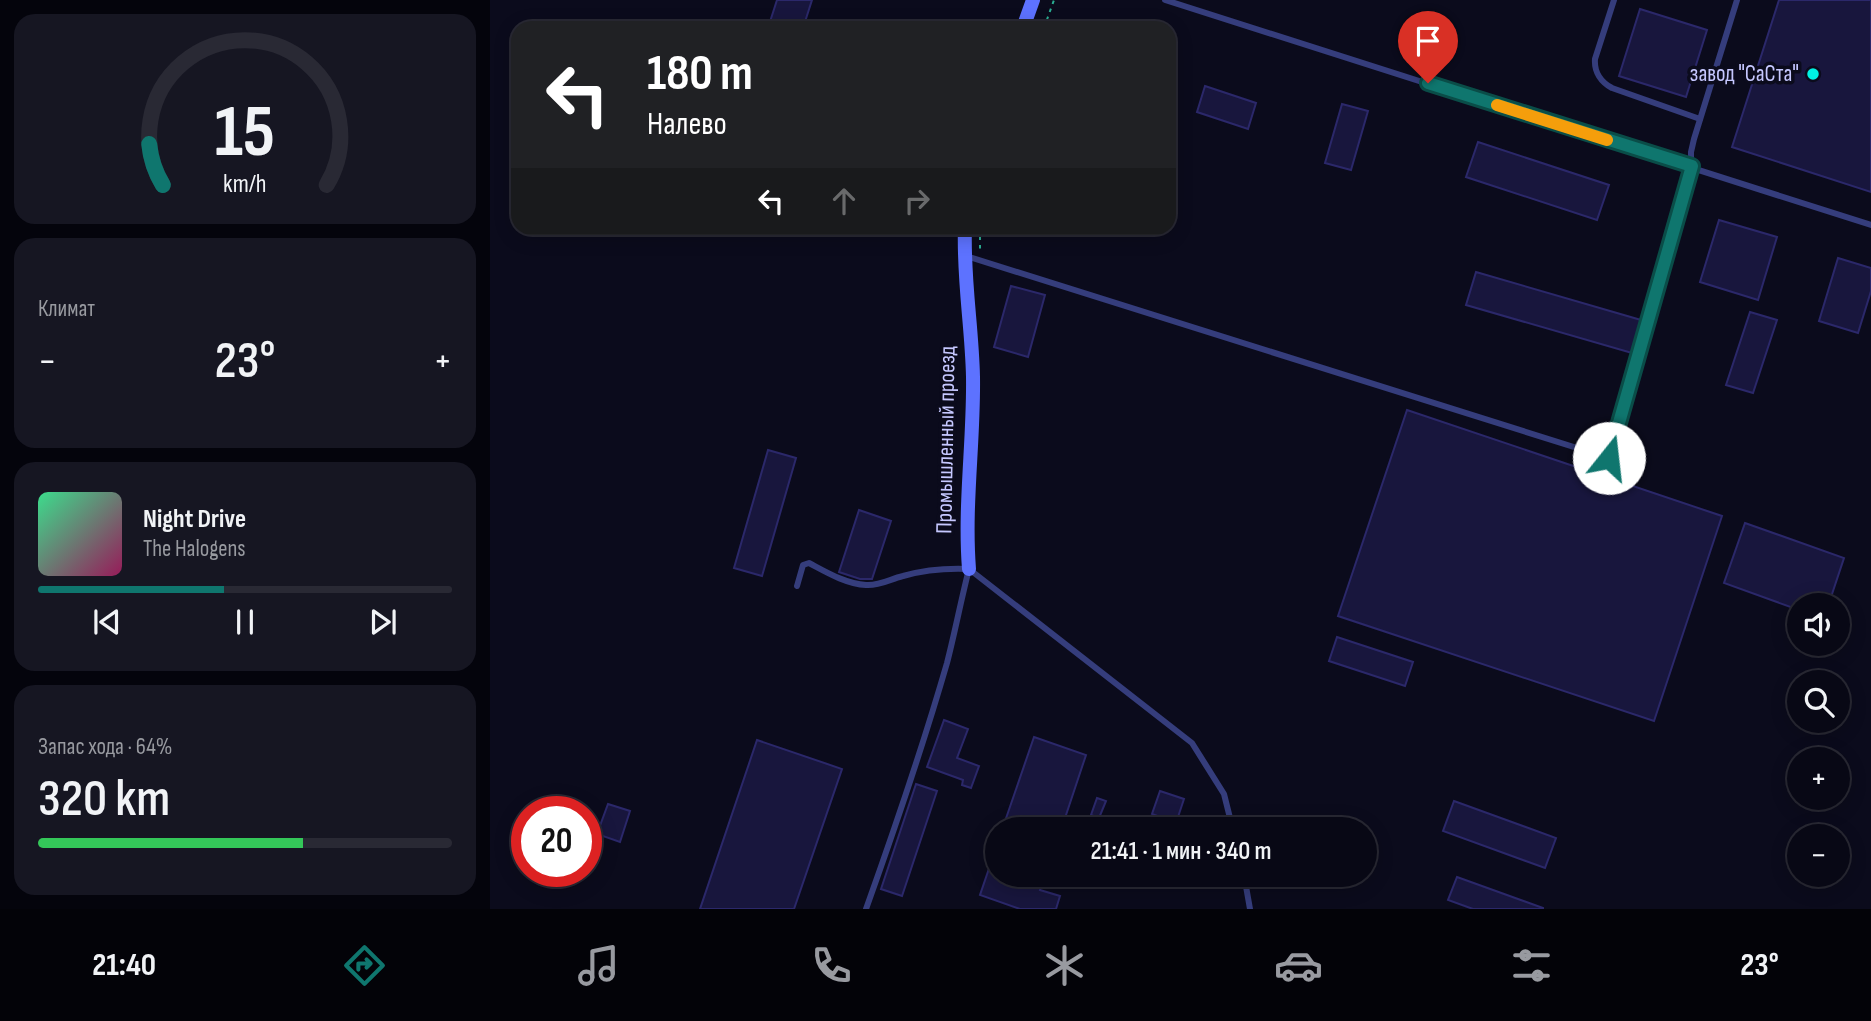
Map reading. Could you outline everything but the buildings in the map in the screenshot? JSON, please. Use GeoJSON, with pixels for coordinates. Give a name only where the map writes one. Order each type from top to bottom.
{"type":"FeatureCollection","features":[{"type":"Feature","properties":{"kind":"street"},"geometry":{"type":"LineString","coordinates":[[1026,21],[1033,0]]}},
{"type":"Feature","properties":{"kind":"street","name":"Промышленный проезд"},"geometry":{"type":"LineString","coordinates":[[965,235],[973,376],[972,450],[966,532],[968,569]]}},
{"type":"Feature","properties":{"kind":"lane"},"geometry":{"type":"LineString","coordinates":[[1165,0],[1871,225]]}},
{"type":"Feature","properties":{"kind":"lane"},"geometry":{"type":"LineString","coordinates":[[1614,0],[1594,66],[1605,84],[1700,119]]}},
{"type":"Feature","properties":{"kind":"lane"},"geometry":{"type":"LineString","coordinates":[[964,256],[1609,458],[1692,166],[1691,152],[1700,119],[1738,0]]}},
{"type":"Feature","properties":{"kind":"lane"},"geometry":{"type":"LineString","coordinates":[[797,586],[803,565],[809,563],[842,579],[865,586],[884,584],[901,576],[943,568],[968,569],[1192,743],[1224,794],[1230,817]]}},
{"type":"Feature","properties":{"kind":"lane"},"geometry":{"type":"LineString","coordinates":[[866,909],[910,786],[948,660],[968,569]]}},
{"type":"Feature","properties":{"kind":"lane"},"geometry":{"type":"LineString","coordinates":[[1246,887],[1250,909]]}},
{"type":"Feature","properties":{"kind":"path"},"geometry":{"type":"LineString","coordinates":[[1046,21],[1054,0]]}},
{"type":"Feature","properties":{"kind":"path"},"geometry":{"type":"LineString","coordinates":[[980,235],[981,261]]}},
{"type":"Feature","properties":{"kind":"slow traffic"},"geometry":{"type":"LineString","coordinates":[[1497,105],[1607,140]]}},
{"type":"Feature","properties":{"kind":"place","name":"завод \"СаСта\""},"geometry":{"type":"Point","coordinates":[1813,74]}},
{"type":"Feature","properties":{"kind":"route"},"geometry":{"type":"LineString","coordinates":[[1428,83],[1692,166],[1609,458]]}}]}
